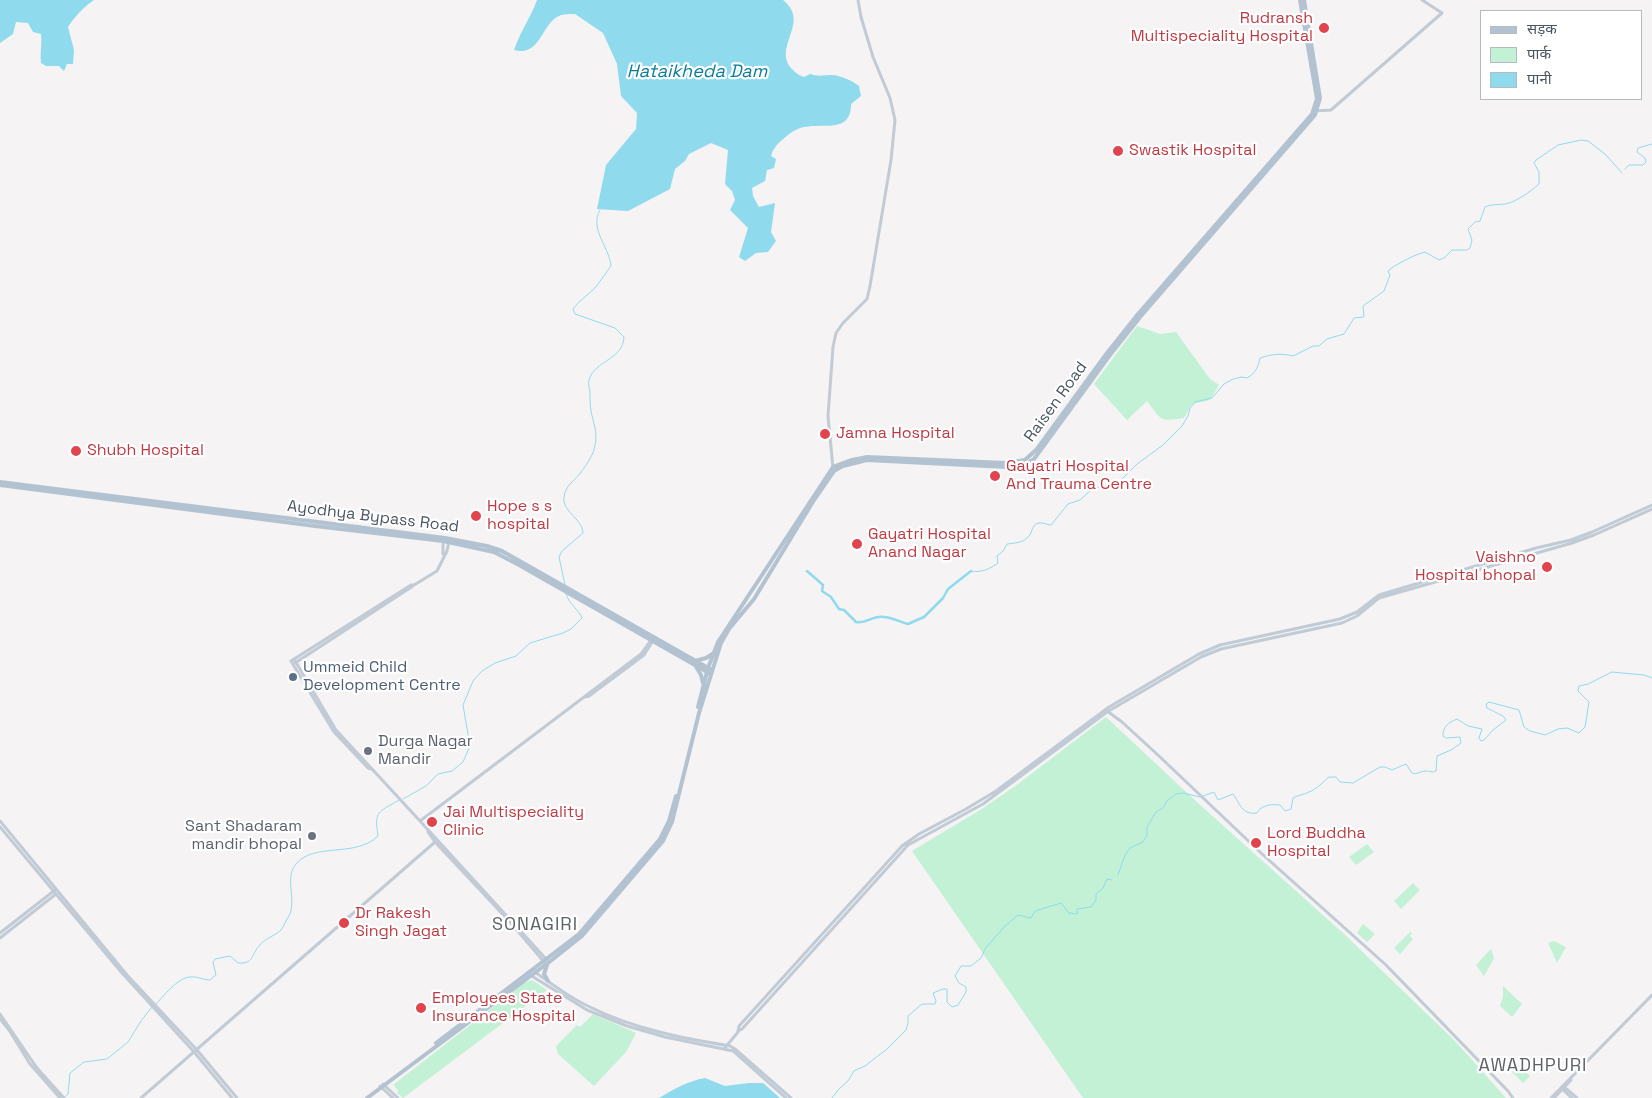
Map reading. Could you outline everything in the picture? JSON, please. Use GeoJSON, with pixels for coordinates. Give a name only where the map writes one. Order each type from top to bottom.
{"type":"FeatureCollection","features":[{"type":"Feature","properties":{"kind":"main road"},"geometry":{"type":"LineString","coordinates":[[1302,0],[1320,98],[1315,111]]}},
{"type":"Feature","properties":{"kind":"main road","name":"Raisen Road"},"geometry":{"type":"LineString","coordinates":[[834,469],[868,460],[1006,468],[1025,466],[1034,459],[1140,316],[1315,116],[1315,111]]}},
{"type":"Feature","properties":{"kind":"main road"},"geometry":{"type":"LineString","coordinates":[[366,1098],[582,936],[662,841],[672,822],[718,642],[747,596],[834,469]]}},
{"type":"Feature","properties":{"kind":"main road"},"geometry":{"type":"LineString","coordinates":[[548,981],[544,974],[546,962],[579,934],[660,839],[669,821],[704,686],[721,643],[730,628],[753,600],[834,469]]}},
{"type":"Feature","properties":{"kind":"main road","name":"Ayodhya Bypass Road"},"geometry":{"type":"LineString","coordinates":[[0,483],[443,539],[495,549],[710,671]]}},
{"type":"Feature","properties":{"kind":"main road"},"geometry":{"type":"LineString","coordinates":[[747,596],[753,600]]}},
{"type":"Feature","properties":{"kind":"main road"},"geometry":{"type":"LineString","coordinates":[[704,686],[695,662],[706,658],[714,652]]}},
{"type":"Feature","properties":{"kind":"street"},"geometry":{"type":"LineString","coordinates":[[834,469],[828,416],[833,347],[836,334],[841,326],[867,300],[874,270],[891,160],[895,120],[890,98],[873,57],[861,18],[858,0]]}},
{"type":"Feature","properties":{"kind":"street"},"geometry":{"type":"LineString","coordinates":[[1315,111],[1331,110],[1442,14],[1422,0]]}},
{"type":"Feature","properties":{"kind":"street"},"geometry":{"type":"LineString","coordinates":[[725,1047],[908,846],[983,804],[1106,711],[1182,665],[1222,648],[1342,623],[1357,616],[1379,598],[1572,543],[1594,535],[1652,507]]}},
{"type":"Feature","properties":{"kind":"street"},"geometry":{"type":"LineString","coordinates":[[443,539],[442,550],[444,554]]}},
{"type":"Feature","properties":{"kind":"street"},"geometry":{"type":"LineString","coordinates":[[449,540],[436,572],[294,662],[333,724],[396,797],[526,936],[546,962]]}},
{"type":"Feature","properties":{"kind":"street"},"geometry":{"type":"LineString","coordinates":[[420,821],[644,655],[652,639]]}},
{"type":"Feature","properties":{"kind":"street"},"geometry":{"type":"LineString","coordinates":[[1106,711],[1122,722],[1261,853],[1386,965],[1508,1091],[1510,1097]]}},
{"type":"Feature","properties":{"kind":"street"},"geometry":{"type":"LineString","coordinates":[[0,821],[56,892]]}},
{"type":"Feature","properties":{"kind":"street"},"geometry":{"type":"LineString","coordinates":[[0,826],[127,975],[237,1098]]}},
{"type":"Feature","properties":{"kind":"street"},"geometry":{"type":"LineString","coordinates":[[428,831],[434,842],[546,962]]}},
{"type":"Feature","properties":{"kind":"street"},"geometry":{"type":"LineString","coordinates":[[141,1098],[434,842]]}},
{"type":"Feature","properties":{"kind":"street"},"geometry":{"type":"LineString","coordinates":[[0,933],[56,892]]}},
{"type":"Feature","properties":{"kind":"street"},"geometry":{"type":"LineString","coordinates":[[0,938],[56,892]]}},
{"type":"Feature","properties":{"kind":"street"},"geometry":{"type":"LineString","coordinates":[[534,971],[584,1006]]}},
{"type":"Feature","properties":{"kind":"street"},"geometry":{"type":"LineString","coordinates":[[529,974],[584,1006],[644,1031],[735,1049],[791,1098]]}},
{"type":"Feature","properties":{"kind":"street"},"geometry":{"type":"LineString","coordinates":[[1552,1098],[1652,996]]}},
{"type":"Feature","properties":{"kind":"street"},"geometry":{"type":"LineString","coordinates":[[0,1014],[37,1068],[61,1097]]}},
{"type":"Feature","properties":{"kind":"street"},"geometry":{"type":"LineString","coordinates":[[0,1019],[30,1064],[61,1097]]}},
{"type":"Feature","properties":{"kind":"street"},"geometry":{"type":"LineString","coordinates":[[725,1047],[736,1054],[786,1098]]}},
{"type":"Feature","properties":{"kind":"street"},"geometry":{"type":"LineString","coordinates":[[196,1051],[232,1098]]}},
{"type":"Feature","properties":{"kind":"street"},"geometry":{"type":"LineString","coordinates":[[382,1086],[393,1098]]}},
{"type":"Feature","properties":{"kind":"street"},"geometry":{"type":"LineString","coordinates":[[382,1086],[398,1098]]}},
{"type":"Feature","properties":{"kind":"street"},"geometry":{"type":"LineString","coordinates":[[1562,1087],[1572,1098]]}},
{"type":"Feature","properties":{"kind":"street"},"geometry":{"type":"LineString","coordinates":[[1562,1087],[1577,1098]]}},
{"type":"Feature","properties":{"kind":"green space"},"geometry":{"type":"Polygon","coordinates":[[[1137,326],[1160,334],[1176,332],[1210,379],[1219,385],[1210,400],[1192,404],[1184,418],[1169,420],[1158,416],[1147,401],[1127,420],[1094,384],[1137,326]]]}},
{"type":"Feature","properties":{"kind":"green space"},"geometry":{"type":"Polygon","coordinates":[[[1106,717],[1199,804],[1344,934],[1455,1041],[1506,1098],[1083,1098],[912,851],[1014,787],[1106,717]]]}},
{"type":"Feature","properties":{"kind":"green space"},"geometry":{"type":"Polygon","coordinates":[[[1367,844],[1374,852],[1356,865],[1349,857],[1367,844]]]}},
{"type":"Feature","properties":{"kind":"green space"},"geometry":{"type":"Polygon","coordinates":[[[1413,883],[1420,890],[1401,909],[1394,901],[1413,883]]]}},
{"type":"Feature","properties":{"kind":"green space"},"geometry":{"type":"Polygon","coordinates":[[[1363,924],[1375,934],[1367,942],[1357,933],[1363,924]]]}},
{"type":"Feature","properties":{"kind":"green space"},"geometry":{"type":"Polygon","coordinates":[[[1410,932],[1412,933],[1410,936],[1413,939],[1400,954],[1394,948],[1410,932]]]}},
{"type":"Feature","properties":{"kind":"green space"},"geometry":{"type":"Polygon","coordinates":[[[1554,941],[1566,947],[1557,963],[1548,943],[1554,941]]]}},
{"type":"Feature","properties":{"kind":"green space"},"geometry":{"type":"Polygon","coordinates":[[[1491,949],[1494,958],[1484,976],[1476,965],[1491,949]]]}},
{"type":"Feature","properties":{"kind":"green space"},"geometry":{"type":"Polygon","coordinates":[[[532,980],[547,990],[403,1098],[397,1093],[398,1090],[393,1085],[524,983],[532,980]]]}},
{"type":"Feature","properties":{"kind":"green space"},"geometry":{"type":"Polygon","coordinates":[[[1503,986],[1522,1004],[1512,1017],[1500,1006],[1503,997],[1503,986]]]}},
{"type":"Feature","properties":{"kind":"green space"},"geometry":{"type":"Polygon","coordinates":[[[593,1014],[636,1033],[626,1052],[594,1086],[558,1054],[556,1046],[577,1025],[580,1027],[593,1014]]]}},
{"type":"Feature","properties":{"kind":"green space"},"geometry":{"type":"Polygon","coordinates":[[[1518,1064],[1530,1076],[1523,1083],[1512,1072],[1518,1064]]]}},
{"type":"Feature","properties":{"kind":"water"},"geometry":{"type":"Polygon","coordinates":[[[0,0],[94,0],[73,19],[68,27],[74,50],[73,64],[67,64],[64,71],[59,66],[46,66],[41,63],[41,34],[33,32],[28,23],[16,22],[13,34],[0,43],[0,0]]]}},
{"type":"Feature","properties":{"kind":"water","name":"Hataikheda Dam"},"geometry":{"type":"Polygon","coordinates":[[[537,0],[783,0],[791,8],[794,17],[786,51],[787,60],[791,68],[797,74],[804,77],[810,74],[840,76],[859,86],[861,96],[851,104],[850,114],[846,121],[832,126],[798,129],[782,140],[774,149],[771,156],[776,159],[774,168],[767,170],[765,181],[752,188],[753,196],[759,207],[775,203],[771,232],[776,241],[768,252],[756,253],[745,261],[739,257],[748,228],[730,210],[735,200],[732,191],[725,184],[728,150],[711,143],[689,154],[685,161],[675,169],[670,189],[628,211],[597,209],[606,165],[636,129],[637,113],[621,96],[617,64],[603,33],[575,14],[561,15],[553,20],[540,39],[530,49],[523,51],[514,50],[537,0]]]}},
{"type":"Feature","properties":{"kind":"water"},"geometry":{"type":"Polygon","coordinates":[[[705,1078],[725,1086],[763,1083],[780,1098],[659,1098],[687,1083],[705,1078]]]}},
{"type":"Feature","properties":{"kind":"waterway"},"geometry":{"type":"LineString","coordinates":[[971,571],[989,569],[998,563],[997,556],[1007,544],[1025,540],[1036,524],[1051,525],[1068,504],[1080,500],[1092,489],[1119,482],[1137,464],[1163,445],[1182,426],[1190,408],[1195,402],[1212,398],[1224,384],[1233,379],[1247,378],[1253,374],[1260,358],[1276,354],[1293,356],[1313,346],[1319,346],[1327,339],[1344,334],[1354,318],[1364,317],[1363,306],[1384,291],[1390,275],[1388,271],[1395,266],[1425,252],[1439,260],[1452,250],[1467,250],[1470,248],[1472,240],[1468,229],[1475,222],[1480,221],[1485,207],[1514,201],[1539,184],[1539,172],[1534,163],[1558,145],[1581,140],[1588,141],[1605,154],[1622,173]]}},
{"type":"Feature","properties":{"kind":"waterway"},"geometry":{"type":"LineString","coordinates":[[1625,169],[1629,165],[1643,165],[1646,162],[1645,158],[1637,152],[1638,148],[1652,144]]}},
{"type":"Feature","properties":{"kind":"waterway"},"geometry":{"type":"LineString","coordinates":[[565,585],[559,557],[562,551],[583,533],[579,523],[566,507],[564,497],[568,486],[579,475],[590,459],[596,440],[589,380],[597,368],[619,351],[624,337],[615,328],[575,314],[573,309],[595,288],[611,266],[598,231],[597,217],[600,210]]}},
{"type":"Feature","properties":{"kind":"waterway"},"geometry":{"type":"LineString","coordinates":[[807,571],[823,585],[822,591],[831,597],[839,609],[844,610],[856,622],[880,617],[908,624],[924,617],[943,598],[948,589],[971,571]]}},
{"type":"Feature","properties":{"kind":"waterway"},"geometry":{"type":"LineString","coordinates":[[403,799],[426,786],[438,774],[452,771],[463,762],[470,746],[463,705],[473,681],[482,671],[495,663],[516,656],[530,643],[571,629],[582,618],[566,594]]}},
{"type":"Feature","properties":{"kind":"waterway"},"geometry":{"type":"LineString","coordinates":[[1203,796],[1214,792],[1218,800],[1233,794],[1242,808],[1252,813],[1257,813],[1264,807],[1273,805],[1280,805],[1285,811],[1291,809],[1293,798],[1312,791],[1329,777],[1336,777],[1340,782],[1353,783],[1380,767],[1392,770],[1406,764],[1412,773],[1436,771],[1437,756],[1461,743],[1460,737],[1446,738],[1443,736],[1445,727],[1449,724],[1457,719],[1468,726],[1482,729],[1479,738],[1481,741],[1506,720],[1503,716],[1487,708],[1486,704],[1489,702],[1519,710],[1524,727],[1530,731],[1545,735],[1558,729],[1567,728],[1579,733],[1585,727],[1589,702],[1578,691],[1579,686],[1588,684],[1612,672],[1644,675],[1652,678]]}},
{"type":"Feature","properties":{"kind":"waterway"},"geometry":{"type":"LineString","coordinates":[[1118,875],[1125,855],[1130,848],[1143,842],[1147,835],[1147,827],[1156,812],[1163,808],[1167,801],[1176,794],[1183,793],[1200,797]]}},
{"type":"Feature","properties":{"kind":"waterway"},"geometry":{"type":"LineString","coordinates":[[155,1005],[171,988],[185,978],[193,977],[210,980],[216,975],[213,962],[215,959],[230,956],[238,963],[250,960],[261,943],[281,930],[289,916],[292,903],[291,876],[296,864],[304,857],[313,853],[347,849],[369,843],[378,836],[377,817],[379,813],[399,800]]}},
{"type":"Feature","properties":{"kind":"waterway"},"geometry":{"type":"LineString","coordinates":[[832,1098],[848,1081],[854,1071],[865,1066],[887,1049],[906,1030],[908,1016],[922,1004],[935,1004],[936,1001],[933,993],[947,989],[947,1002],[952,1007],[958,1005],[966,992],[966,987],[959,983],[955,976],[961,966],[971,966],[981,958],[985,949],[1004,927],[1018,915],[1031,918],[1035,911],[1061,903],[1069,913],[1077,914],[1077,909],[1091,907],[1096,900],[1096,894],[1103,888],[1107,879],[1112,880]]}},
{"type":"Feature","properties":{"kind":"waterway"},"geometry":{"type":"LineString","coordinates":[[65,1097],[68,1094],[70,1073],[84,1062],[107,1059],[128,1042],[152,1007]]}},
{"type":"Feature","properties":{"kind":"place","name":"Rudransh Multispeciality Hospital"},"geometry":{"type":"Point","coordinates":[1324,28]}},
{"type":"Feature","properties":{"kind":"place","name":"Swastik Hospital"},"geometry":{"type":"Point","coordinates":[1118,151]}},
{"type":"Feature","properties":{"kind":"place","name":"Jamna Hospital"},"geometry":{"type":"Point","coordinates":[825,434]}},
{"type":"Feature","properties":{"kind":"place","name":"Shubh Hospital"},"geometry":{"type":"Point","coordinates":[76,451]}},
{"type":"Feature","properties":{"kind":"place","name":"Gayatri Hospital And Trauma Centre"},"geometry":{"type":"Point","coordinates":[995,476]}},
{"type":"Feature","properties":{"kind":"place","name":"Hope s s hospital"},"geometry":{"type":"Point","coordinates":[476,516]}},
{"type":"Feature","properties":{"kind":"place","name":"Gayatri Hospital Anand Nagar"},"geometry":{"type":"Point","coordinates":[857,544]}},
{"type":"Feature","properties":{"kind":"place","name":"Vaishno Hospital bhopal"},"geometry":{"type":"Point","coordinates":[1547,567]}},
{"type":"Feature","properties":{"kind":"place","name":"Ummeid Child Development Centre"},"geometry":{"type":"Point","coordinates":[293,677]}},
{"type":"Feature","properties":{"kind":"place","name":"Durga Nagar Mandir"},"geometry":{"type":"Point","coordinates":[368,751]}},
{"type":"Feature","properties":{"kind":"place","name":"Jai Multispeciality Clinic"},"geometry":{"type":"Point","coordinates":[432,822]}},
{"type":"Feature","properties":{"kind":"place","name":"Sant Shadaram mandir bhopal"},"geometry":{"type":"Point","coordinates":[312,836]}},
{"type":"Feature","properties":{"kind":"place","name":"Lord Buddha Hospital"},"geometry":{"type":"Point","coordinates":[1256,843]}},
{"type":"Feature","properties":{"kind":"place","name":"Dr Rakesh Singh Jagat"},"geometry":{"type":"Point","coordinates":[344,923]}},
{"type":"Feature","properties":{"kind":"place","name":"Employees State Insurance Hospital"},"geometry":{"type":"Point","coordinates":[421,1008]}},
{"type":"Feature","properties":{"kind":"district","name":"SONAGIRI"},"geometry":{"type":"Point","coordinates":[535,925]}},
{"type":"Feature","properties":{"kind":"district","name":"AWADHPURI"},"geometry":{"type":"Point","coordinates":[1533,1066]}}]}
